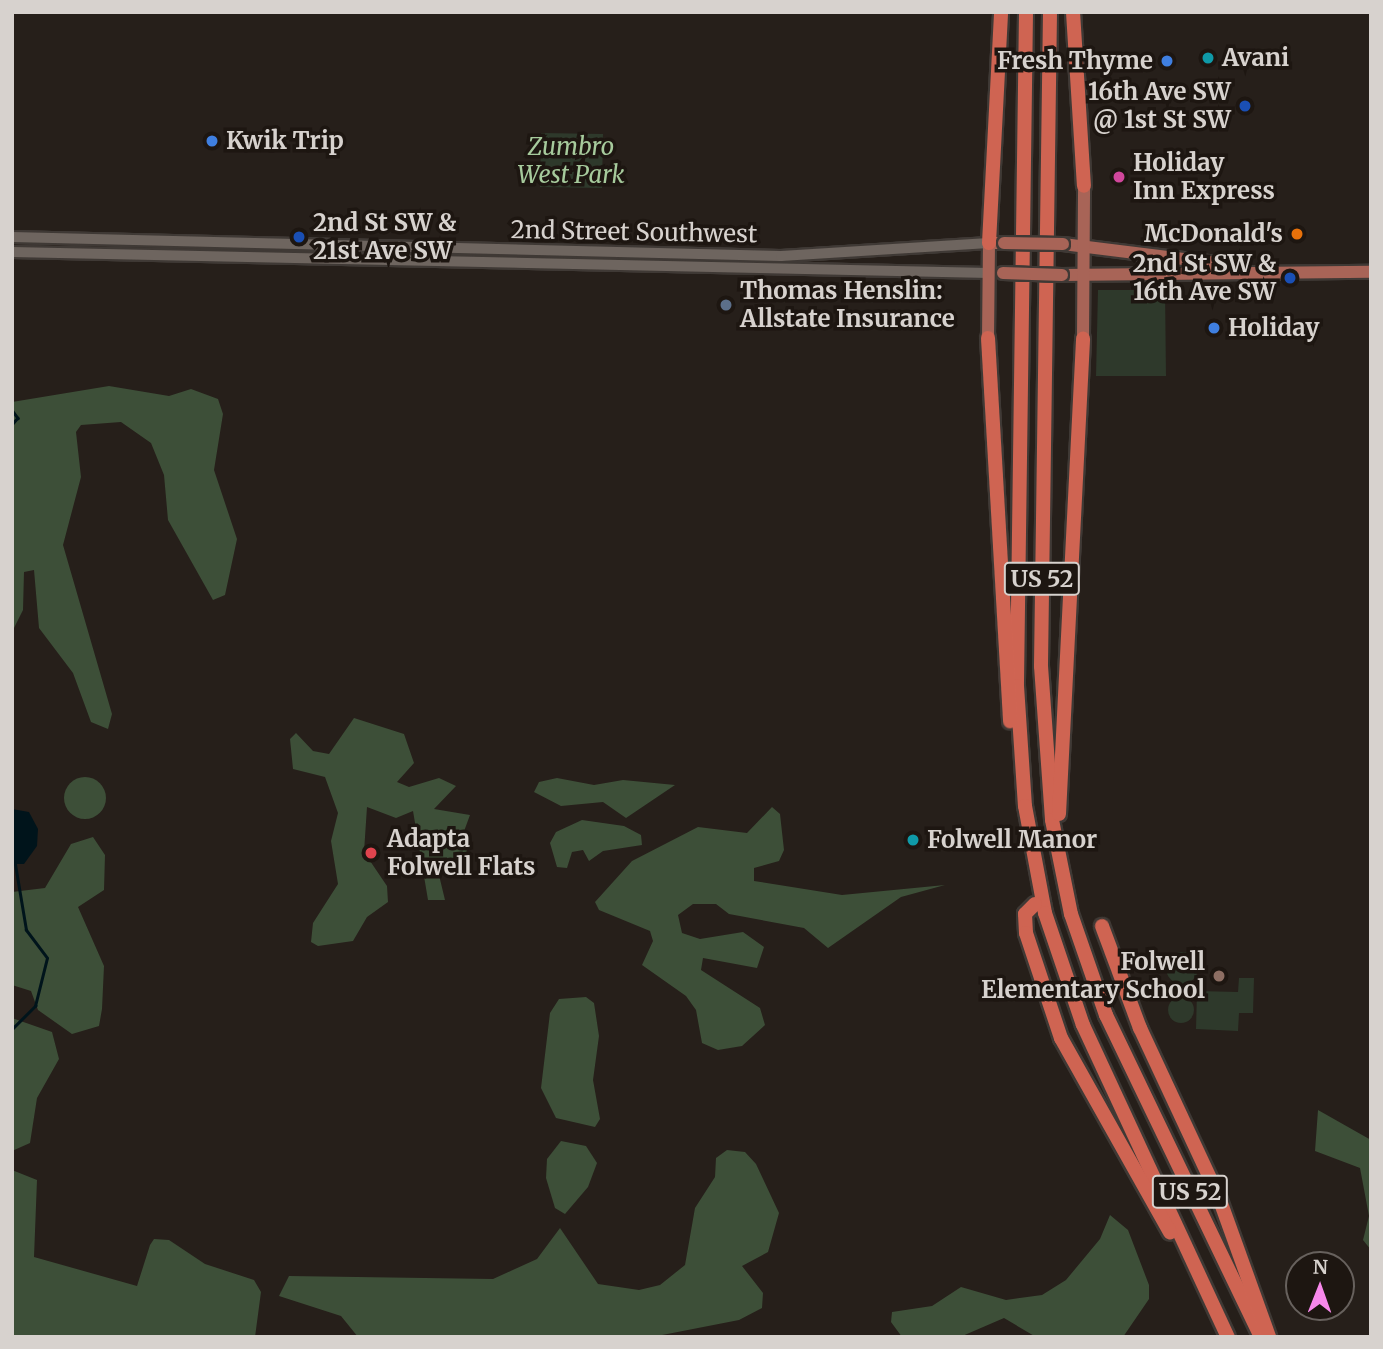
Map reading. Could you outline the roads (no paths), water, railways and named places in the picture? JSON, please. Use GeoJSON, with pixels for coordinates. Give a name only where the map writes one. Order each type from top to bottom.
{"type":"FeatureCollection","features":[{"type":"Feature","properties":{"kind":"highway"},"geometry":{"type":"LineString","coordinates":[[989,243],[1001,12]]}},
{"type":"Feature","properties":{"kind":"highway","name":"US 52"},"geometry":{"type":"LineString","coordinates":[[1026,12],[1017,665],[1025,806],[1045,913],[1083,1025],[1228,1337]]}},
{"type":"Feature","properties":{"kind":"highway","name":"US 52"},"geometry":{"type":"LineString","coordinates":[[1051,12],[1041,666],[1060,865],[1120,1047],[1261,1337]]}},
{"type":"Feature","properties":{"kind":"highway"},"geometry":{"type":"LineString","coordinates":[[1073,12],[1084,186]]}},
{"type":"Feature","properties":{"kind":"highway"},"geometry":{"type":"LineString","coordinates":[[988,338],[1006,683],[1025,806]]}},
{"type":"Feature","properties":{"kind":"highway"},"geometry":{"type":"LineString","coordinates":[[1060,865],[1062,678],[1083,339]]}},
{"type":"Feature","properties":{"kind":"highway"},"geometry":{"type":"LineString","coordinates":[[1035,904],[1025,914],[1026,933],[1067,1051],[1216,1312]]}},
{"type":"Feature","properties":{"kind":"highway"},"geometry":{"type":"LineString","coordinates":[[1102,926],[1136,1018],[1217,1195],[1269,1337]]}},
{"type":"Feature","properties":{"kind":"main road"},"geometry":{"type":"LineString","coordinates":[[1083,339],[1084,186]]}},
{"type":"Feature","properties":{"kind":"main road","name":"2nd Street Southwest"},"geometry":{"type":"LineString","coordinates":[[12,237],[781,256],[989,243],[1063,244],[1253,269]]}},
{"type":"Feature","properties":{"kind":"main road"},"geometry":{"type":"LineString","coordinates":[[988,338],[989,243]]}},
{"type":"Feature","properties":{"kind":"main road","name":"2nd Street Southwest"},"geometry":{"type":"LineString","coordinates":[[12,252],[1062,275],[1253,269],[1371,272]]}},
{"type":"Feature","properties":{"kind":"water"},"geometry":{"type":"Polygon","coordinates":[[[12,809],[29,812],[38,829],[37,846],[24,864],[12,864],[12,809]]]}},
{"type":"Feature","properties":{"kind":"waterway"},"geometry":{"type":"LineString","coordinates":[[12,410],[18,418],[12,425]]}},
{"type":"Feature","properties":{"kind":"waterway"},"geometry":{"type":"LineString","coordinates":[[12,1029],[35,1006],[47,958],[26,930],[15,864]]}},
{"type":"Feature","properties":{"kind":"place","name":"Avani"},"geometry":{"type":"Point","coordinates":[1208,58]}},
{"type":"Feature","properties":{"kind":"place","name":"Fresh Thyme"},"geometry":{"type":"Point","coordinates":[1167,61]}},
{"type":"Feature","properties":{"kind":"place","name":"16th Ave SW @ 1st St SW"},"geometry":{"type":"Point","coordinates":[1245,106]}},
{"type":"Feature","properties":{"kind":"place","name":"Kwik Trip"},"geometry":{"type":"Point","coordinates":[212,141]}},
{"type":"Feature","properties":{"kind":"place","name":"Holiday Inn Express"},"geometry":{"type":"Point","coordinates":[1119,177]}},
{"type":"Feature","properties":{"kind":"place","name":"McDonald's"},"geometry":{"type":"Point","coordinates":[1297,234]}},
{"type":"Feature","properties":{"kind":"place","name":"2nd St SW & 21st Ave SW"},"geometry":{"type":"Point","coordinates":[299,237]}},
{"type":"Feature","properties":{"kind":"place","name":"2nd St SW & 16th Ave SW"},"geometry":{"type":"Point","coordinates":[1290,278]}},
{"type":"Feature","properties":{"kind":"place","name":"Thomas Henslin: Allstate Insurance"},"geometry":{"type":"Point","coordinates":[726,305]}},
{"type":"Feature","properties":{"kind":"place","name":"Holiday"},"geometry":{"type":"Point","coordinates":[1214,328]}},
{"type":"Feature","properties":{"kind":"place","name":"Folwell Manor"},"geometry":{"type":"Point","coordinates":[913,840]}},
{"type":"Feature","properties":{"kind":"place","name":"Adapta Folwell Flats"},"geometry":{"type":"Point","coordinates":[371,853]}},
{"type":"Feature","properties":{"kind":"place","name":"Folwell Elementary School"},"geometry":{"type":"Point","coordinates":[1219,976]}},
{"type":"Feature","properties":{"kind":"park label","name":"Zumbro West Park"},"geometry":{"type":"Point","coordinates":[571,161]}}]}
